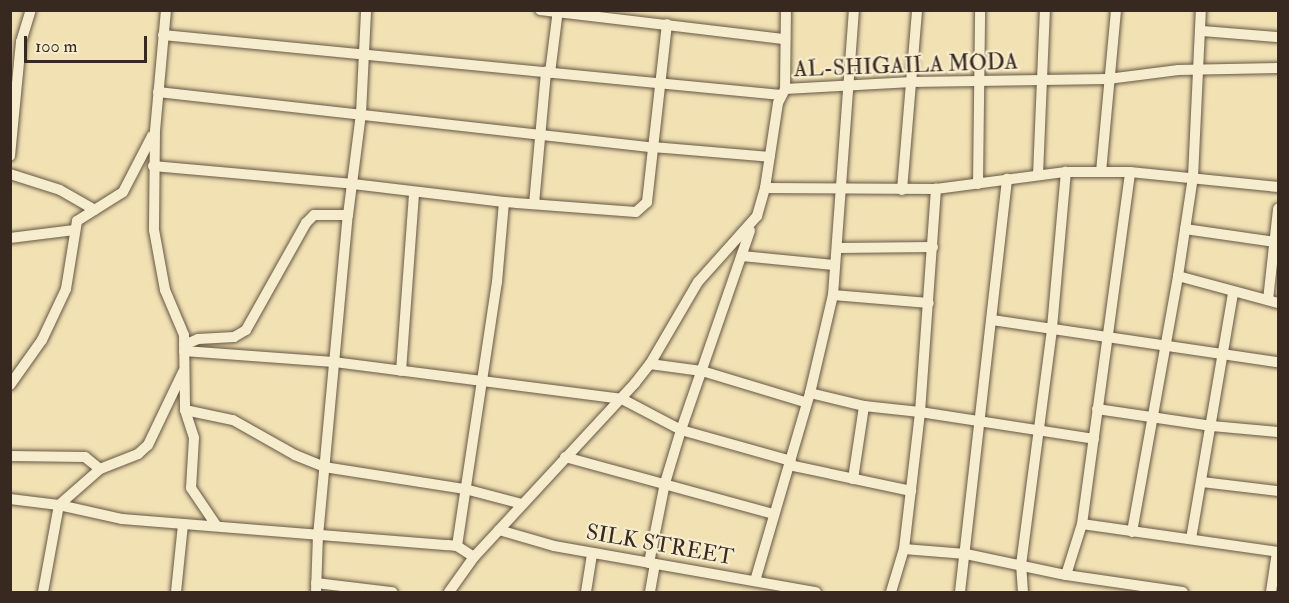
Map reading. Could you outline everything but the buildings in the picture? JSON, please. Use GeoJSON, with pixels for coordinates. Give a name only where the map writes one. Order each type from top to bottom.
{"type":"FeatureCollection","features":[{"type":"Feature","properties":{"kind":"street"},"geometry":{"type":"LineString","coordinates":[[10,156],[21,42],[31,10]]}},
{"type":"Feature","properties":{"kind":"street"},"geometry":{"type":"LineString","coordinates":[[166,10],[153,166],[154,231],[163,281],[181,323],[185,367],[185,410],[194,438],[191,488],[216,525]]}},
{"type":"Feature","properties":{"kind":"street"},"geometry":{"type":"LineString","coordinates":[[366,10],[362,114],[348,215],[318,536],[316,588],[392,592]]}},
{"type":"Feature","properties":{"kind":"street"},"geometry":{"type":"LineString","coordinates":[[540,10],[785,39]]}},
{"type":"Feature","properties":{"kind":"street"},"geometry":{"type":"LineString","coordinates":[[163,35],[661,83],[783,92],[786,10]]}},
{"type":"Feature","properties":{"kind":"street"},"geometry":{"type":"LineString","coordinates":[[754,581],[808,398],[833,295],[851,85],[854,10]]}},
{"type":"Feature","properties":{"kind":"street"},"geometry":{"type":"LineString","coordinates":[[902,190],[917,10]]}},
{"type":"Feature","properties":{"kind":"street"},"geometry":{"type":"LineString","coordinates":[[978,184],[980,10]]}},
{"type":"Feature","properties":{"kind":"street"},"geometry":{"type":"LineString","coordinates":[[1038,175],[1045,10]]}},
{"type":"Feature","properties":{"kind":"street"},"geometry":{"type":"LineString","coordinates":[[1101,172],[1116,10]]}},
{"type":"Feature","properties":{"kind":"street"},"geometry":{"type":"LineString","coordinates":[[1132,532],[1178,276],[1193,177],[1200,69],[1201,10]]}},
{"type":"Feature","properties":{"kind":"street"},"geometry":{"type":"LineString","coordinates":[[534,204],[539,135],[558,12]]}},
{"type":"Feature","properties":{"kind":"street"},"geometry":{"type":"LineString","coordinates":[[153,166],[353,184],[504,202],[636,212],[647,202],[667,24]]}},
{"type":"Feature","properties":{"kind":"street"},"geometry":{"type":"LineString","coordinates":[[1201,31],[1278,37]]}},
{"type":"Feature","properties":{"kind":"street","name":"AL-SHIGAILA MODA"},"geometry":{"type":"LineString","coordinates":[[453,592],[474,557],[565,457],[622,399],[651,364],[698,282],[757,216],[765,188],[783,92],[912,82],[1108,79],[1200,69],[1278,68]]}},
{"type":"Feature","properties":{"kind":"street"},"geometry":{"type":"LineString","coordinates":[[158,92],[539,135],[770,157]]}},
{"type":"Feature","properties":{"kind":"street"},"geometry":{"type":"LineString","coordinates":[[10,385],[42,340],[66,289],[75,230],[80,218],[123,192],[155,131]]}},
{"type":"Feature","properties":{"kind":"street"},"geometry":{"type":"LineString","coordinates":[[765,188],[936,189],[1066,172],[1130,172],[1278,187]]}},
{"type":"Feature","properties":{"kind":"street"},"geometry":{"type":"LineString","coordinates":[[1023,592],[1021,565],[1052,328],[1066,172]]}},
{"type":"Feature","properties":{"kind":"street"},"geometry":{"type":"LineString","coordinates":[[1066,575],[1082,524],[1130,172]]}},
{"type":"Feature","properties":{"kind":"street"},"geometry":{"type":"LineString","coordinates":[[10,174],[60,190],[94,210]]}},
{"type":"Feature","properties":{"kind":"street"},"geometry":{"type":"LineString","coordinates":[[960,592],[1007,179]]}},
{"type":"Feature","properties":{"kind":"street"},"geometry":{"type":"LineString","coordinates":[[891,592],[904,549],[920,412],[936,189]]}},
{"type":"Feature","properties":{"kind":"street"},"geometry":{"type":"LineString","coordinates":[[401,371],[414,192]]}},
{"type":"Feature","properties":{"kind":"street"},"geometry":{"type":"LineString","coordinates":[[457,546],[497,282],[504,202]]}},
{"type":"Feature","properties":{"kind":"street"},"geometry":{"type":"LineString","coordinates":[[1178,276],[1273,301],[1278,209]]}},
{"type":"Feature","properties":{"kind":"street"},"geometry":{"type":"LineString","coordinates":[[184,348],[198,339],[234,337],[246,330],[306,223],[314,215],[348,215]]}},
{"type":"Feature","properties":{"kind":"street"},"geometry":{"type":"LineString","coordinates":[[650,592],[652,563],[665,483],[681,430],[742,256],[743,244],[753,221]]}},
{"type":"Feature","properties":{"kind":"street"},"geometry":{"type":"LineString","coordinates":[[10,238],[75,230]]}},
{"type":"Feature","properties":{"kind":"street"},"geometry":{"type":"LineString","coordinates":[[1185,230],[1275,242]]}},
{"type":"Feature","properties":{"kind":"street"},"geometry":{"type":"LineString","coordinates":[[837,248],[933,247]]}},
{"type":"Feature","properties":{"kind":"street"},"geometry":{"type":"LineString","coordinates":[[742,256],[834,265]]}},
{"type":"Feature","properties":{"kind":"street"},"geometry":{"type":"LineString","coordinates":[[1191,539],[1233,292]]}},
{"type":"Feature","properties":{"kind":"street"},"geometry":{"type":"LineString","coordinates":[[833,295],[929,303]]}},
{"type":"Feature","properties":{"kind":"street"},"geometry":{"type":"LineString","coordinates":[[992,320],[1278,362]]}},
{"type":"Feature","properties":{"kind":"street"},"geometry":{"type":"LineString","coordinates":[[184,348],[334,362],[622,399],[681,430],[790,463],[853,479],[911,490]]}},
{"type":"Feature","properties":{"kind":"street"},"geometry":{"type":"LineString","coordinates":[[651,364],[702,370],[808,398],[920,412],[1094,439]]}},
{"type":"Feature","properties":{"kind":"street"},"geometry":{"type":"LineString","coordinates":[[43,592],[59,505],[100,469],[138,454],[148,445],[185,367]]}},
{"type":"Feature","properties":{"kind":"street"},"geometry":{"type":"LineString","coordinates":[[853,479],[864,406]]}},
{"type":"Feature","properties":{"kind":"street"},"geometry":{"type":"LineString","coordinates":[[1097,409],[1212,426],[1278,432]]}},
{"type":"Feature","properties":{"kind":"street"},"geometry":{"type":"LineString","coordinates":[[185,410],[233,420],[295,455],[324,467],[465,489],[522,504]]}},
{"type":"Feature","properties":{"kind":"street"},"geometry":{"type":"LineString","coordinates":[[10,456],[85,457],[100,469]]}},
{"type":"Feature","properties":{"kind":"street"},"geometry":{"type":"LineString","coordinates":[[565,457],[773,514]]}},
{"type":"Feature","properties":{"kind":"street"},"geometry":{"type":"LineString","coordinates":[[1202,482],[1278,491]]}},
{"type":"Feature","properties":{"kind":"street"},"geometry":{"type":"LineString","coordinates":[[10,499],[59,505],[122,519],[457,546],[474,557]]}},
{"type":"Feature","properties":{"kind":"street"},"geometry":{"type":"LineString","coordinates":[[176,592],[183,524]]}},
{"type":"Feature","properties":{"kind":"street"},"geometry":{"type":"LineString","coordinates":[[1082,524],[1278,552],[1271,592]]}},
{"type":"Feature","properties":{"kind":"street","name":"SILK STREET"},"geometry":{"type":"LineString","coordinates":[[499,530],[537,543],[816,592]]}},
{"type":"Feature","properties":{"kind":"street"},"geometry":{"type":"LineString","coordinates":[[904,549],[966,554],[1066,575],[1183,592]]}},
{"type":"Feature","properties":{"kind":"street"},"geometry":{"type":"LineString","coordinates":[[586,592],[592,553]]}}]}
